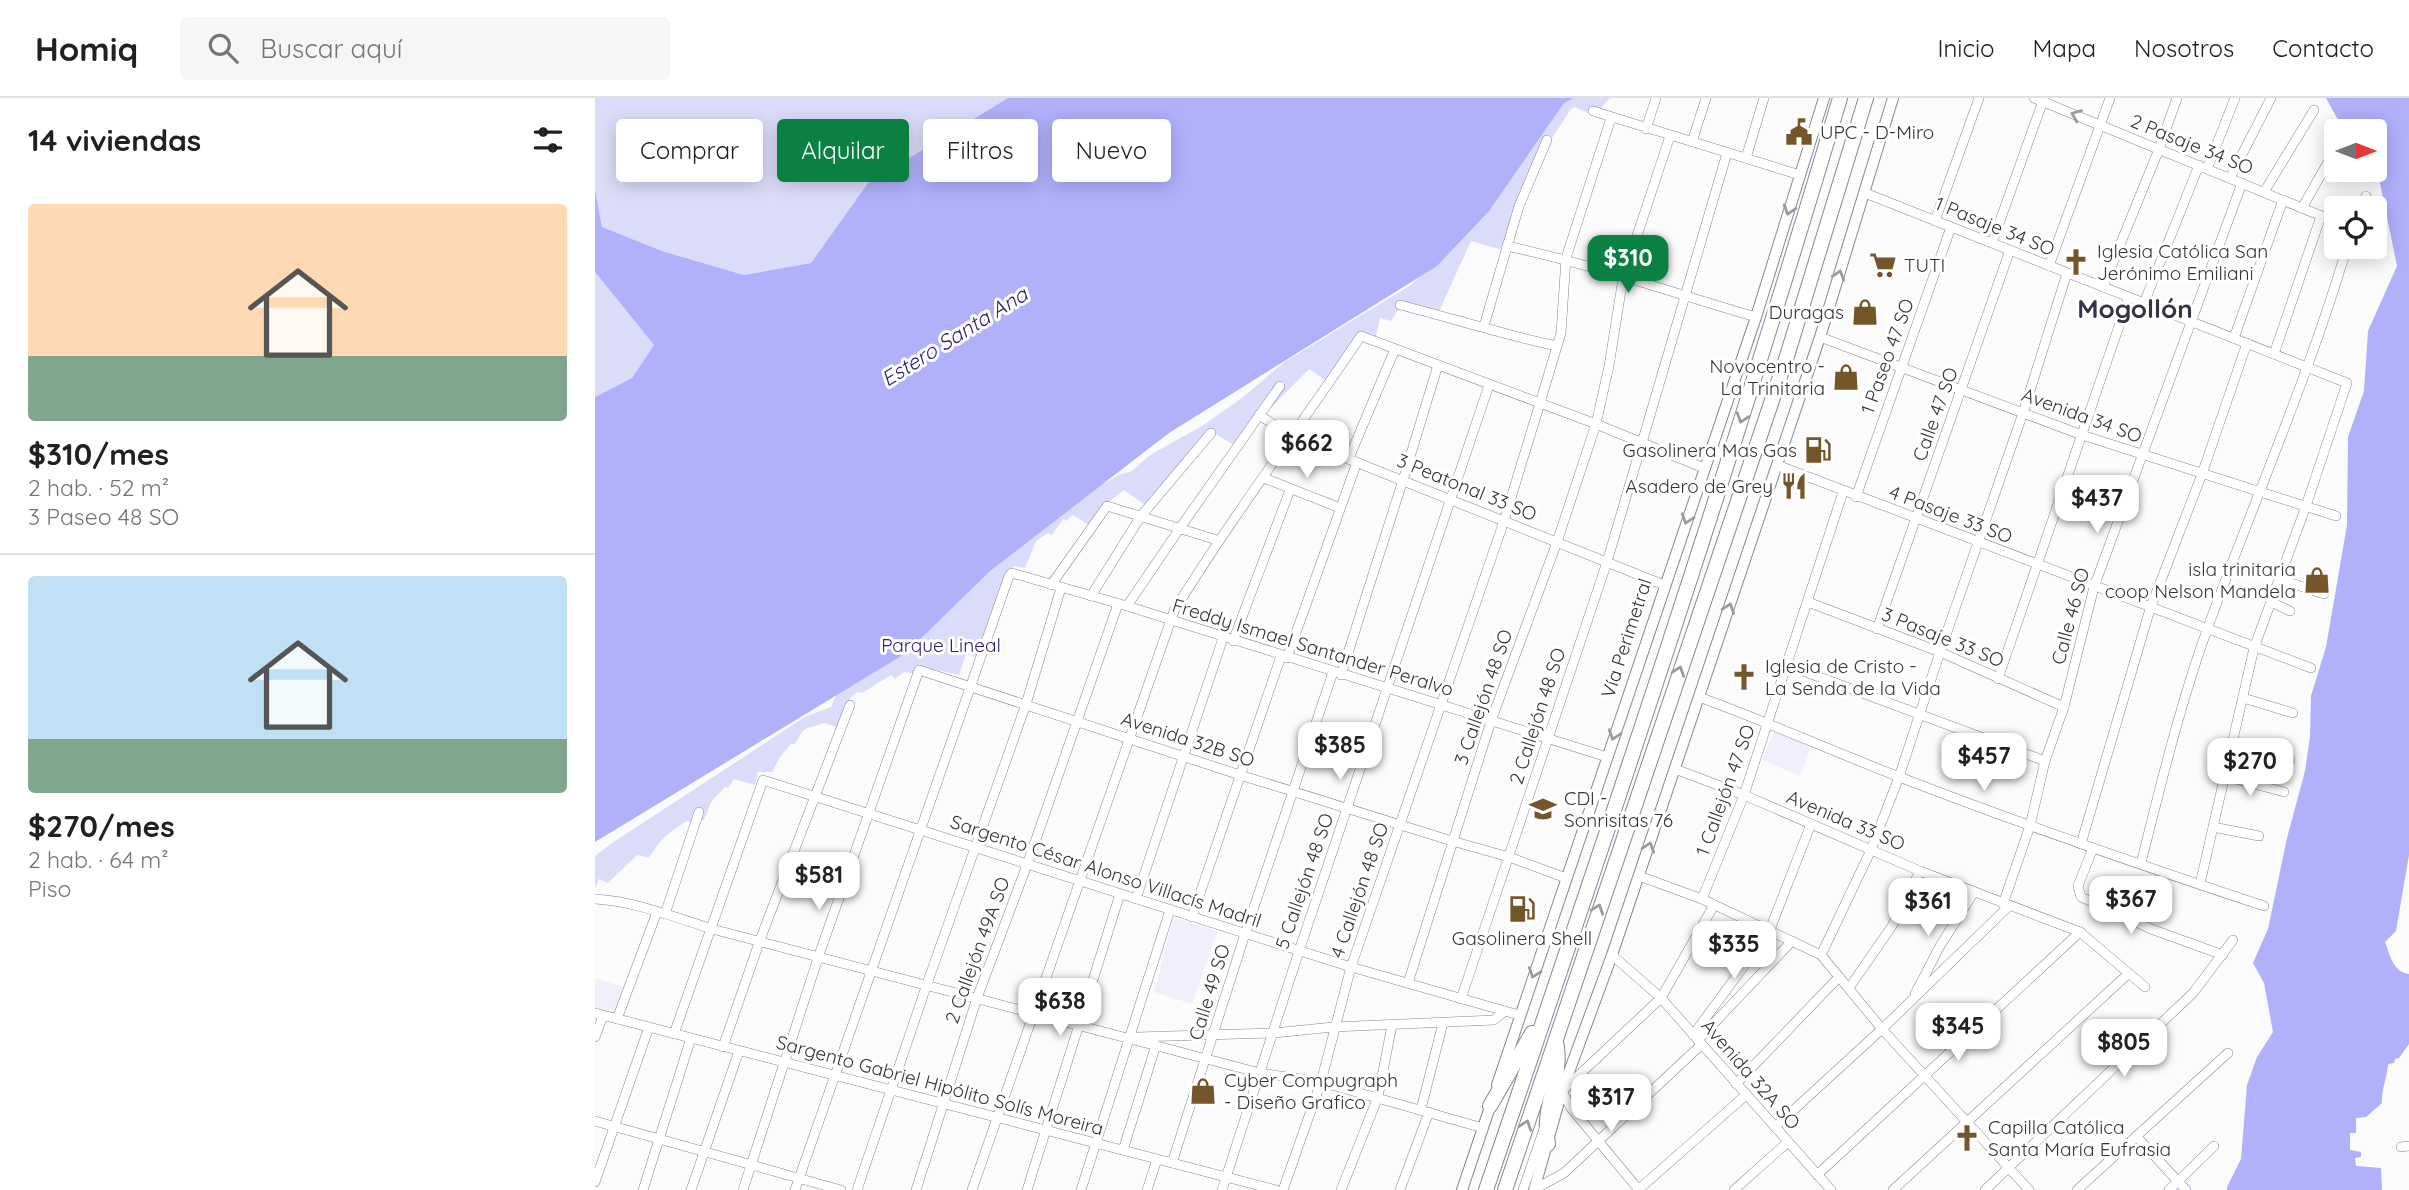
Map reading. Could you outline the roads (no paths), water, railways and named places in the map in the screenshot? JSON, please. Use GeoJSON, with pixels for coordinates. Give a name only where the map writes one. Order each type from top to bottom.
{"type":"FeatureCollection","features":[{"type":"Feature","properties":{"kind":"highway"},"geometry":{"type":"LineString","coordinates":[[1486,1190],[1764,350],[1840,98]]}},
{"type":"Feature","properties":{"kind":"highway"},"geometry":{"type":"LineString","coordinates":[[1505,1190],[1787,356],[1867,98]]}},
{"type":"Feature","properties":{"kind":"highway"},"geometry":{"type":"LineString","coordinates":[[1764,350],[1787,356]]}},
{"type":"Feature","properties":{"kind":"highway"},"geometry":{"type":"LineString","coordinates":[[1490,1106],[1552,995]]}},
{"type":"Feature","properties":{"kind":"highway"},"geometry":{"type":"LineString","coordinates":[[1548,1143],[1545,1125],[1558,1065],[1555,1038]]}},
{"type":"Feature","properties":{"kind":"street"},"geometry":{"type":"LineString","coordinates":[[1646,128],[1655,98]]}},
{"type":"Feature","properties":{"kind":"street"},"geometry":{"type":"LineString","coordinates":[[1692,142],[1706,98]]}},
{"type":"Feature","properties":{"kind":"street"},"geometry":{"type":"LineString","coordinates":[[1746,159],[1764,98]]}},
{"type":"Feature","properties":{"kind":"street","name":"Vía Perimetral"},"geometry":{"type":"LineString","coordinates":[[1462,1190],[1756,317],[1824,98]]}},
{"type":"Feature","properties":{"kind":"street"},"geometry":{"type":"LineString","coordinates":[[1531,1190],[1548,1143],[1562,1091],[1612,955],[1820,337],[1893,98]]}},
{"type":"Feature","properties":{"kind":"street"},"geometry":{"type":"LineString","coordinates":[[1935,221],[1979,98]]}},
{"type":"Feature","properties":{"kind":"street"},"geometry":{"type":"LineString","coordinates":[[2049,266],[2109,98]]}},
{"type":"Feature","properties":{"kind":"street"},"geometry":{"type":"LineString","coordinates":[[2103,287],[2178,98]]}},
{"type":"Feature","properties":{"kind":"street"},"geometry":{"type":"LineString","coordinates":[[2144,303],[2235,98]]}},
{"type":"Feature","properties":{"kind":"street"},"geometry":{"type":"LineString","coordinates":[[2230,178],[2271,98]]}},
{"type":"Feature","properties":{"kind":"street"},"geometry":{"type":"LineString","coordinates":[[1992,243],[2040,99]]}},
{"type":"Feature","properties":{"kind":"street","name":"2 Pasaje 34 SO"},"geometry":{"type":"LineString","coordinates":[[2040,99],[2324,217]]}},
{"type":"Feature","properties":{"kind":"street"},"geometry":{"type":"LineString","coordinates":[[2264,192],[2313,110]]}},
{"type":"Feature","properties":{"kind":"street"},"geometry":{"type":"LineString","coordinates":[[1593,111],[1800,175]]}},
{"type":"Feature","properties":{"kind":"street","name":"4 Callejón 48 SO"},"geometry":{"type":"LineString","coordinates":[[1283,1190],[1321,1082],[1350,967],[1504,521],[1561,333],[1566,258],[1611,118]]}},
{"type":"Feature","properties":{"kind":"street","name":"3 Callejón 48 SO"},"geometry":{"type":"LineString","coordinates":[[1408,983],[1491,721],[1557,542],[1596,424],[1609,366],[1623,278],[1670,136]]}},
{"type":"Feature","properties":{"kind":"street"},"geometry":{"type":"LineString","coordinates":[[1484,327],[1519,206],[1547,141]]}},
{"type":"Feature","properties":{"kind":"street","name":"2 Callejón 48 SO"},"geometry":{"type":"LineString","coordinates":[[1461,999],[1607,562],[1727,153]]}},
{"type":"Feature","properties":{"kind":"street"},"geometry":{"type":"LineString","coordinates":[[2302,208],[2324,169]]}},
{"type":"Feature","properties":{"kind":"street","name":"Calle 46 SO"},"geometry":{"type":"LineString","coordinates":[[2006,905],[2030,826],[2045,761],[2064,707],[2094,587],[2242,183]]}},
{"type":"Feature","properties":{"kind":"street","name":"1 Pasaje 34 SO"},"geometry":{"type":"LineString","coordinates":[[1865,193],[2347,383],[2306,506]]}},
{"type":"Feature","properties":{"kind":"street"},"geometry":{"type":"LineString","coordinates":[[2234,338],[2283,200]]}},
{"type":"Feature","properties":{"kind":"street"},"geometry":{"type":"LineString","coordinates":[[2274,354],[2321,216]]}},
{"type":"Feature","properties":{"kind":"street","name":"1 Paseo 47 SO"},"geometry":{"type":"LineString","coordinates":[[1856,497],[1951,227]]}},
{"type":"Feature","properties":{"kind":"street"},"geometry":{"type":"LineString","coordinates":[[1507,246],[1566,258],[1623,278],[1756,317]]}},
{"type":"Feature","properties":{"kind":"street","name":"Calle 47 SO"},"geometry":{"type":"LineString","coordinates":[[1877,629],[2010,250]]}},
{"type":"Feature","properties":{"kind":"street"},"geometry":{"type":"LineString","coordinates":[[2141,863],[2171,746],[2207,630],[2325,318],[2343,259]]}},
{"type":"Feature","properties":{"kind":"street"},"geometry":{"type":"LineString","coordinates":[[1821,954],[1871,850],[1899,777],[2023,413],[2067,273]]}},
{"type":"Feature","properties":{"kind":"street"},"geometry":{"type":"LineString","coordinates":[[1998,679],[2129,297]]}},
{"type":"Feature","properties":{"kind":"street"},"geometry":{"type":"LineString","coordinates":[[1400,305],[1514,337],[1557,346]]}},
{"type":"Feature","properties":{"kind":"street"},"geometry":{"type":"LineString","coordinates":[[972,1190],[1174,611],[1217,540],[1293,437],[1361,336],[1596,424],[1704,468]]}},
{"type":"Feature","properties":{"kind":"street","name":"Avenida 34 SO"},"geometry":{"type":"LineString","coordinates":[[1820,337],[2082,435],[2336,516]]}},
{"type":"Feature","properties":{"kind":"street"},"geometry":{"type":"LineString","coordinates":[[2081,844],[2150,609],[2202,474],[2247,343]]}},
{"type":"Feature","properties":{"kind":"street"},"geometry":{"type":"LineString","coordinates":[[1192,917],[1240,775],[1340,508],[1353,460],[1395,349]]}},
{"type":"Feature","properties":{"kind":"street","name":"Calle 49 SO"},"geometry":{"type":"LineString","coordinates":[[1172,1163],[1245,934],[1403,480],[1438,365]]}},
{"type":"Feature","properties":{"kind":"street","name":"5 Callejón 48 SO"},"geometry":{"type":"LineString","coordinates":[[1222,1190],[1299,951],[1489,385]]}},
{"type":"Feature","properties":{"kind":"street","name":"2 Callejón 49A SO"},"geometry":{"type":"LineString","coordinates":[[916,1190],[977,998],[1077,721],[1123,605],[1280,386]]}},
{"type":"Feature","properties":{"kind":"street","name":"3 Peatonal 33 SO"},"geometry":{"type":"LineString","coordinates":[[1259,415],[1293,437],[1664,585]]}},
{"type":"Feature","properties":{"kind":"street"},"geometry":{"type":"LineString","coordinates":[[1091,596],[1141,516],[1211,433]]}},
{"type":"Feature","properties":{"kind":"street","name":"4 Pasaje 33 SO"},"geometry":{"type":"LineString","coordinates":[[1777,465],[1978,544],[2311,668]]}},
{"type":"Feature","properties":{"kind":"street"},"geometry":{"type":"LineString","coordinates":[[1264,478],[1340,508]]}},
{"type":"Feature","properties":{"kind":"street"},"geometry":{"type":"LineString","coordinates":[[1136,899],[1228,640],[1290,490]]}},
{"type":"Feature","properties":{"kind":"street","name":"1 Callejón 47 SO"},"geometry":{"type":"LineString","coordinates":[[1702,899],[1744,795],[1843,492]]}},
{"type":"Feature","properties":{"kind":"street"},"geometry":{"type":"LineString","coordinates":[[1051,584],[1107,506],[1217,540]]}},
{"type":"Feature","properties":{"kind":"street"},"geometry":{"type":"LineString","coordinates":[[2200,884],[2254,648],[2306,506]]}},
{"type":"Feature","properties":{"kind":"street","name":"Freddy Ismael Santander Peralvo"},"geometry":{"type":"LineString","coordinates":[[970,685],[1009,576],[1016,573],[1607,757]]}},
{"type":"Feature","properties":{"kind":"street"},"geometry":{"type":"LineString","coordinates":[[2279,579],[2324,594]]}},
{"type":"Feature","properties":{"kind":"street"},"geometry":{"type":"LineString","coordinates":[[857,1190],[1026,704],[1061,588]]}},
{"type":"Feature","properties":{"kind":"street","name":"3 Pasaje 33 SO"},"geometry":{"type":"LineString","coordinates":[[1808,602],[1940,652],[2064,707]]}},
{"type":"Feature","properties":{"kind":"street"},"geometry":{"type":"LineString","coordinates":[[2271,603],[2290,611]]}},
{"type":"Feature","properties":{"kind":"street"},"geometry":{"type":"LineString","coordinates":[[1787,666],[2045,761]]}},
{"type":"Feature","properties":{"kind":"street","name":"Avenida 32B SO"},"geometry":{"type":"LineString","coordinates":[[868,814],[919,670],[1240,775],[1509,857],[1566,878]]}},
{"type":"Feature","properties":{"kind":"street"},"geometry":{"type":"LineString","coordinates":[[795,1190],[922,831],[970,685]]}},
{"type":"Feature","properties":{"kind":"street"},"geometry":{"type":"LineString","coordinates":[[1699,697],[1769,722],[1899,777],[2030,826],[2264,906]]}},
{"type":"Feature","properties":{"kind":"street"},"geometry":{"type":"LineString","coordinates":[[2242,698],[2293,713]]}},
{"type":"Feature","properties":{"kind":"street"},"geometry":{"type":"LineString","coordinates":[[723,1047],[760,940],[850,705]]}},
{"type":"Feature","properties":{"kind":"street"},"geometry":{"type":"LineString","coordinates":[[2232,743],[2290,760]]}},
{"type":"Feature","properties":{"kind":"street","name":"Avenida 33 SO"},"geometry":{"type":"LineString","coordinates":[[1675,769],[1744,795],[1920,871],[2080,932],[2145,987]]}},
{"type":"Feature","properties":{"kind":"street"},"geometry":{"type":"LineString","coordinates":[[2225,776],[2284,792]]}},
{"type":"Feature","properties":{"kind":"street","name":"Sargento César Alonso Villacís Madril"},"geometry":{"type":"LineString","coordinates":[[712,929],[763,780],[1350,967],[1519,1015]]}},
{"type":"Feature","properties":{"kind":"street"},"geometry":{"type":"LineString","coordinates":[[617,1019],[699,812]]}},
{"type":"Feature","properties":{"kind":"street"},"geometry":{"type":"LineString","coordinates":[[743,1190],[868,814]]}},
{"type":"Feature","properties":{"kind":"street"},"geometry":{"type":"LineString","coordinates":[[1697,1040],[1769,932],[1811,824]]}},
{"type":"Feature","properties":{"kind":"street"},"geometry":{"type":"LineString","coordinates":[[2213,827],[2259,836]]}},
{"type":"Feature","properties":{"kind":"street"},"geometry":{"type":"LineString","coordinates":[[2093,848],[2078,886],[2081,897],[2151,929],[2223,955]]}},
{"type":"Feature","properties":{"kind":"street"},"geometry":{"type":"LineString","coordinates":[[1849,988],[1892,926],[1920,871]]}},
{"type":"Feature","properties":{"kind":"street"},"geometry":{"type":"LineString","coordinates":[[1639,876],[1702,899],[1821,954],[1882,1029],[2029,1190]]}},
{"type":"Feature","properties":{"kind":"street"},"geometry":{"type":"LineString","coordinates":[[1912,1000],[1940,946],[1974,892]]}},
{"type":"Feature","properties":{"kind":"street"},"geometry":{"type":"LineString","coordinates":[[1027,1190],[1120,894]]}},
{"type":"Feature","properties":{"kind":"street"},"geometry":{"type":"LineString","coordinates":[[595,899],[610,900],[661,913],[712,929],[1260,1073],[1321,1082],[1483,1128]]}},
{"type":"Feature","properties":{"kind":"street"},"geometry":{"type":"LineString","coordinates":[[1562,1091],[1661,998],[1714,905]]}},
{"type":"Feature","properties":{"kind":"street"},"geometry":{"type":"LineString","coordinates":[[1775,1127],[1882,1029],[2006,905]]}},
{"type":"Feature","properties":{"kind":"street"},"geometry":{"type":"LineString","coordinates":[[1084,1189],[1128,1038],[1170,911]]}},
{"type":"Feature","properties":{"kind":"street"},"geometry":{"type":"LineString","coordinates":[[674,1034],[712,929]]}},
{"type":"Feature","properties":{"kind":"street"},"geometry":{"type":"LineString","coordinates":[[1817,1175],[2080,932]]}},
{"type":"Feature","properties":{"kind":"street"},"geometry":{"type":"LineString","coordinates":[[1985,1190],[2193,993],[2233,940]]}},
{"type":"Feature","properties":{"kind":"street"},"geometry":{"type":"LineString","coordinates":[[1531,1190],[1564,1172],[1792,941]]}},
{"type":"Feature","properties":{"kind":"street","name":"Avenida 32A SO"},"geometry":{"type":"LineString","coordinates":[[1612,955],[1661,998],[1829,1189]]}},
{"type":"Feature","properties":{"kind":"street"},"geometry":{"type":"LineString","coordinates":[[1893,1190],[2129,974]]}},
{"type":"Feature","properties":{"kind":"street"},"geometry":{"type":"LineString","coordinates":[[1736,1084],[1839,977]]}},
{"type":"Feature","properties":{"kind":"street"},"geometry":{"type":"LineString","coordinates":[[1128,1038],[1274,1033],[1333,1027],[1494,1020],[1505,1012]]}},
{"type":"Feature","properties":{"kind":"street"},"geometry":{"type":"LineString","coordinates":[[595,1037],[599,1014]]}},
{"type":"Feature","properties":{"kind":"street","name":"Sargento Gabriel Hipólito Solís Moreira"},"geometry":{"type":"LineString","coordinates":[[599,1014],[1276,1190]]}},
{"type":"Feature","properties":{"kind":"street"},"geometry":{"type":"LineString","coordinates":[[1400,1190],[1425,1111],[1443,1023]]}},
{"type":"Feature","properties":{"kind":"street"},"geometry":{"type":"LineString","coordinates":[[1341,1190],[1378,1097],[1392,1025]]}},
{"type":"Feature","properties":{"kind":"street"},"geometry":{"type":"LineString","coordinates":[[595,1182],[649,1027]]}},
{"type":"Feature","properties":{"kind":"street"},"geometry":{"type":"LineString","coordinates":[[643,1190],[657,1138],[691,1038]]}},
{"type":"Feature","properties":{"kind":"street"},"geometry":{"type":"LineString","coordinates":[[1123,1150],[1156,1045]]}},
{"type":"Feature","properties":{"kind":"street"},"geometry":{"type":"LineString","coordinates":[[691,1190],[739,1051]]}},
{"type":"Feature","properties":{"kind":"street"},"geometry":{"type":"LineString","coordinates":[[2077,1190],[2228,1053]]}},
{"type":"Feature","properties":{"kind":"street"},"geometry":{"type":"LineString","coordinates":[[1562,1091],[1571,1108],[1638,1190],[1746,1095]]}},
{"type":"Feature","properties":{"kind":"street"},"geometry":{"type":"LineString","coordinates":[[595,1121],[841,1190]]}},
{"type":"Feature","properties":{"kind":"street"},"geometry":{"type":"LineString","coordinates":[[1531,1190],[1545,1125]]}},
{"type":"Feature","properties":{"kind":"street"},"geometry":{"type":"LineString","coordinates":[[2137,1136],[2186,1190]]}},
{"type":"Feature","properties":{"kind":"street"},"geometry":{"type":"LineString","coordinates":[[1734,1190],[1788,1142]]}},
{"type":"Feature","properties":{"kind":"street"},"geometry":{"type":"LineString","coordinates":[[2169,1190],[2214,1146]]}},
{"type":"Feature","properties":{"kind":"street"},"geometry":{"type":"LineString","coordinates":[[1147,1190],[1157,1159]]}},
{"type":"Feature","properties":{"kind":"water","name":"Estero Santa Ana"},"geometry":{"type":"Polygon","coordinates":[[[1008,98],[1574,98],[1564,103],[1489,211],[1437,266],[1169,433],[990,571],[906,653],[595,842],[595,397],[632,378],[654,345],[595,272],[595,189],[602,227],[662,251],[744,275],[811,263],[868,183],[909,182],[909,158],[923,150],[923,182],[1038,182],[1038,119],[973,119],[1008,98]]]}},
{"type":"Feature","properties":{"kind":"water"},"geometry":{"type":"Polygon","coordinates":[[[2326,98],[2409,98],[2409,855],[2396,931],[2385,942],[2399,970],[2409,974],[2409,1044],[2394,1063],[2388,1064],[2382,1103],[2366,1117],[2356,1118],[2356,1133],[2350,1133],[2350,1150],[2361,1152],[2361,1157],[2355,1158],[2356,1166],[2381,1168],[2382,1190],[2227,1190],[2241,1159],[2247,1085],[2257,1057],[2273,1032],[2264,983],[2253,963],[2268,929],[2287,838],[2305,771],[2310,737],[2311,696],[2326,647],[2347,525],[2348,437],[2364,391],[2368,331],[2397,266],[2387,217],[2387,196],[2383,196],[2380,182],[2387,182],[2387,119],[2337,118],[2326,98]]]}},
{"type":"Feature","properties":{"kind":"place","name":"UPC - D-Miro"},"geometry":{"type":"Point","coordinates":[1799,132]}},
{"type":"Feature","properties":{"kind":"place","name":"Iglesia Católica San Jerónimo Emiliani"},"geometry":{"type":"Point","coordinates":[2076,262]}},
{"type":"Feature","properties":{"kind":"place","name":"TUTI"},"geometry":{"type":"Point","coordinates":[1883,265]}},
{"type":"Feature","properties":{"kind":"place","name":"Duragas"},"geometry":{"type":"Point","coordinates":[1865,312]}},
{"type":"Feature","properties":{"kind":"place","name":"Novocentro - La Trinitaria"},"geometry":{"type":"Point","coordinates":[1846,377]}},
{"type":"Feature","properties":{"kind":"place","name":"Gasolinera Mas Gas"},"geometry":{"type":"Point","coordinates":[1818,450]}},
{"type":"Feature","properties":{"kind":"place","name":"Asadero de Grey"},"geometry":{"type":"Point","coordinates":[1794,486]}},
{"type":"Feature","properties":{"kind":"place","name":"isla trinitaria coop Nelson Mandela"},"geometry":{"type":"Point","coordinates":[2317,580]}},
{"type":"Feature","properties":{"kind":"place","name":"Iglesia de Cristo - La Senda de la Vida"},"geometry":{"type":"Point","coordinates":[1744,677]}},
{"type":"Feature","properties":{"kind":"place","name":"CDI - Sonrisitas 76"},"geometry":{"type":"Point","coordinates":[1543,809]}},
{"type":"Feature","properties":{"kind":"place","name":"Gasolinera Shell"},"geometry":{"type":"Point","coordinates":[1522,909]}},
{"type":"Feature","properties":{"kind":"place","name":"Cyber Compugraph - Diseño Grafico"},"geometry":{"type":"Point","coordinates":[1203,1091]}},
{"type":"Feature","properties":{"kind":"place","name":"Capilla Católica Santa María Eufrasia"},"geometry":{"type":"Point","coordinates":[1967,1138]}},
{"type":"Feature","properties":{"kind":"district","name":"Mogollón"},"geometry":{"type":"Point","coordinates":[2135,308]}},
{"type":"Feature","properties":{"kind":"park label","name":"Parque Lineal"},"geometry":{"type":"Point","coordinates":[941,645]}}]}
